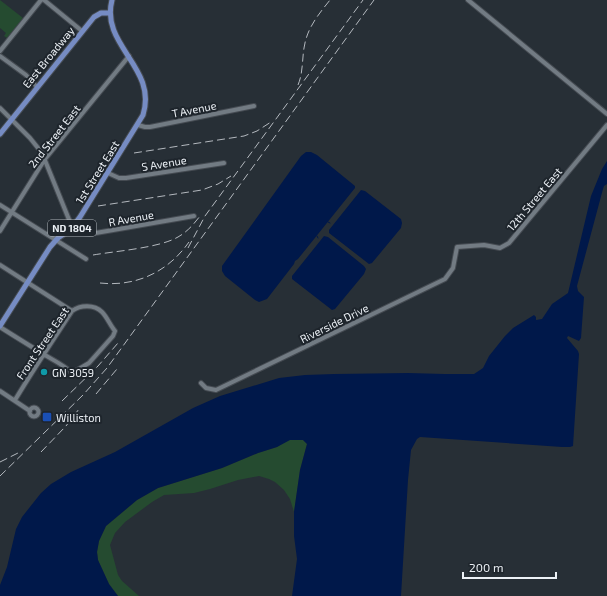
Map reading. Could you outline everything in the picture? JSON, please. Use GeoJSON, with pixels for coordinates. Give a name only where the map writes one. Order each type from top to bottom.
{"type":"FeatureCollection","features":[{"type":"Feature","properties":{"kind":"main road","name":"ND 1804"},"geometry":{"type":"LineString","coordinates":[[112,0],[110,13],[114,32],[128,56]]}},
{"type":"Feature","properties":{"kind":"main road","name":"East Broadway"},"geometry":{"type":"LineString","coordinates":[[0,134],[82,31],[96,16],[101,13],[110,13]]}},
{"type":"Feature","properties":{"kind":"main road","name":"1st Street East"},"geometry":{"type":"LineString","coordinates":[[0,327],[56,240],[73,226],[108,173],[143,115],[146,106],[145,90],[142,79],[128,56]]}},
{"type":"Feature","properties":{"kind":"street"},"geometry":{"type":"LineString","coordinates":[[0,51],[40,0]]}},
{"type":"Feature","properties":{"kind":"street"},"geometry":{"type":"LineString","coordinates":[[44,0],[82,31]]}},
{"type":"Feature","properties":{"kind":"street"},"geometry":{"type":"LineString","coordinates":[[468,0],[607,114]]}},
{"type":"Feature","properties":{"kind":"street"},"geometry":{"type":"LineString","coordinates":[[0,56],[26,75],[37,86]]}},
{"type":"Feature","properties":{"kind":"street","name":"2nd Street East"},"geometry":{"type":"LineString","coordinates":[[0,231],[45,160],[128,56]]}},
{"type":"Feature","properties":{"kind":"street","name":"T Avenue"},"geometry":{"type":"LineString","coordinates":[[138,125],[150,127],[254,106]]}},
{"type":"Feature","properties":{"kind":"street"},"geometry":{"type":"LineString","coordinates":[[0,108],[34,143],[45,160],[69,220],[73,226]]}},
{"type":"Feature","properties":{"kind":"street","name":"12th Street East"},"geometry":{"type":"LineString","coordinates":[[457,247],[484,246],[500,248],[509,243],[607,125]]}},
{"type":"Feature","properties":{"kind":"street","name":"S Avenue"},"geometry":{"type":"LineString","coordinates":[[108,173],[119,178],[126,178],[224,163]]}},
{"type":"Feature","properties":{"kind":"street"},"geometry":{"type":"LineString","coordinates":[[0,205],[86,259]]}},
{"type":"Feature","properties":{"kind":"street","name":"R Avenue"},"geometry":{"type":"LineString","coordinates":[[73,226],[81,232],[87,234],[194,216]]}},
{"type":"Feature","properties":{"kind":"street","name":"Riverside Drive"},"geometry":{"type":"LineString","coordinates":[[200,383],[211,390],[216,390],[445,279],[453,268],[457,247]]}},
{"type":"Feature","properties":{"kind":"street"},"geometry":{"type":"LineString","coordinates":[[0,265],[72,311]]}},
{"type":"Feature","properties":{"kind":"street","name":"Front Street East"},"geometry":{"type":"LineString","coordinates":[[15,400],[44,354],[72,311],[83,306],[98,309],[102,312],[115,331],[89,363],[72,373],[68,368],[44,354]]}},
{"type":"Feature","properties":{"kind":"street"},"geometry":{"type":"LineString","coordinates":[[0,327],[44,354]]}},
{"type":"Feature","properties":{"kind":"street"},"geometry":{"type":"LineString","coordinates":[[0,391],[30,411]]}},
{"type":"Feature","properties":{"kind":"green space"},"geometry":{"type":"Polygon","coordinates":[[[0,0],[23,18],[7,38],[4,36],[6,33],[0,28],[0,0]]]}},
{"type":"Feature","properties":{"kind":"green space"},"geometry":{"type":"Polygon","coordinates":[[[287,440],[303,440],[307,444],[300,470],[294,512],[290,499],[284,490],[275,482],[259,476],[238,480],[194,493],[164,495],[125,522],[115,533],[110,545],[118,575],[122,581],[139,596],[118,596],[109,584],[98,560],[97,552],[99,541],[106,526],[137,500],[158,488],[222,468],[277,447],[287,440]]]}},
{"type":"Feature","properties":{"kind":"water"},"geometry":{"type":"Polygon","coordinates":[[[306,152],[311,152],[317,155],[355,186],[355,188],[295,261],[267,299],[259,302],[225,276],[222,271],[222,266],[301,156],[306,152]]]}},
{"type":"Feature","properties":{"kind":"water"},"geometry":{"type":"Polygon","coordinates":[[[607,161],[607,184],[603,189],[577,286],[578,291],[584,297],[581,338],[579,341],[568,336],[567,338],[579,354],[573,446],[562,447],[420,437],[417,439],[411,450],[401,596],[292,596],[297,559],[294,536],[294,512],[300,470],[307,444],[303,440],[290,440],[277,447],[222,468],[158,488],[137,500],[106,526],[99,541],[97,552],[98,560],[109,584],[118,596],[0,596],[0,585],[7,567],[16,529],[22,517],[41,493],[51,484],[71,472],[115,452],[193,408],[220,396],[279,378],[334,374],[474,374],[483,368],[489,356],[513,328],[534,315],[536,320],[542,319],[552,304],[568,293],[591,196],[602,169],[607,161]]]}},
{"type":"Feature","properties":{"kind":"water"},"geometry":{"type":"Polygon","coordinates":[[[361,190],[365,191],[401,219],[402,223],[401,228],[372,263],[369,264],[329,233],[329,230],[361,190]]]}},
{"type":"Feature","properties":{"kind":"water"},"geometry":{"type":"Polygon","coordinates":[[[324,236],[328,237],[366,269],[364,274],[335,309],[332,310],[292,279],[292,276],[324,236]]]}},
{"type":"Feature","properties":{"kind":"railway"},"geometry":{"type":"LineString","coordinates":[[298,85],[301,76],[305,41],[310,28],[330,0]]}},
{"type":"Feature","properties":{"kind":"railway"},"geometry":{"type":"LineString","coordinates":[[188,248],[205,216],[363,0]]}},
{"type":"Feature","properties":{"kind":"railway"},"geometry":{"type":"LineString","coordinates":[[0,476],[83,395],[107,368],[374,0]]}},
{"type":"Feature","properties":{"kind":"railway"},"geometry":{"type":"LineString","coordinates":[[134,153],[244,136],[257,131],[271,122]]}},
{"type":"Feature","properties":{"kind":"railway"},"geometry":{"type":"LineString","coordinates":[[98,206],[202,190],[218,184],[231,176]]}},
{"type":"Feature","properties":{"kind":"railway"},"geometry":{"type":"LineString","coordinates":[[93,255],[137,249],[170,241],[184,233],[200,216]]}},
{"type":"Feature","properties":{"kind":"railway"},"geometry":{"type":"LineString","coordinates":[[100,283],[113,284],[126,282],[138,280],[150,275],[171,262],[181,253],[189,242]]}},
{"type":"Feature","properties":{"kind":"railway"},"geometry":{"type":"LineString","coordinates":[[62,401],[98,366],[118,343]]}},
{"type":"Feature","properties":{"kind":"railway"},"geometry":{"type":"LineString","coordinates":[[96,394],[117,369]]}},
{"type":"Feature","properties":{"kind":"railway"},"geometry":{"type":"LineString","coordinates":[[41,452],[66,426],[79,409]]}},
{"type":"Feature","properties":{"kind":"railway"},"geometry":{"type":"LineString","coordinates":[[0,462],[18,453]]}},
{"type":"Feature","properties":{"kind":"place","name":"GN 3059"},"geometry":{"type":"Point","coordinates":[44,372]}},
{"type":"Feature","properties":{"kind":"place","name":"Williston"},"geometry":{"type":"Point","coordinates":[47,417]}}]}
